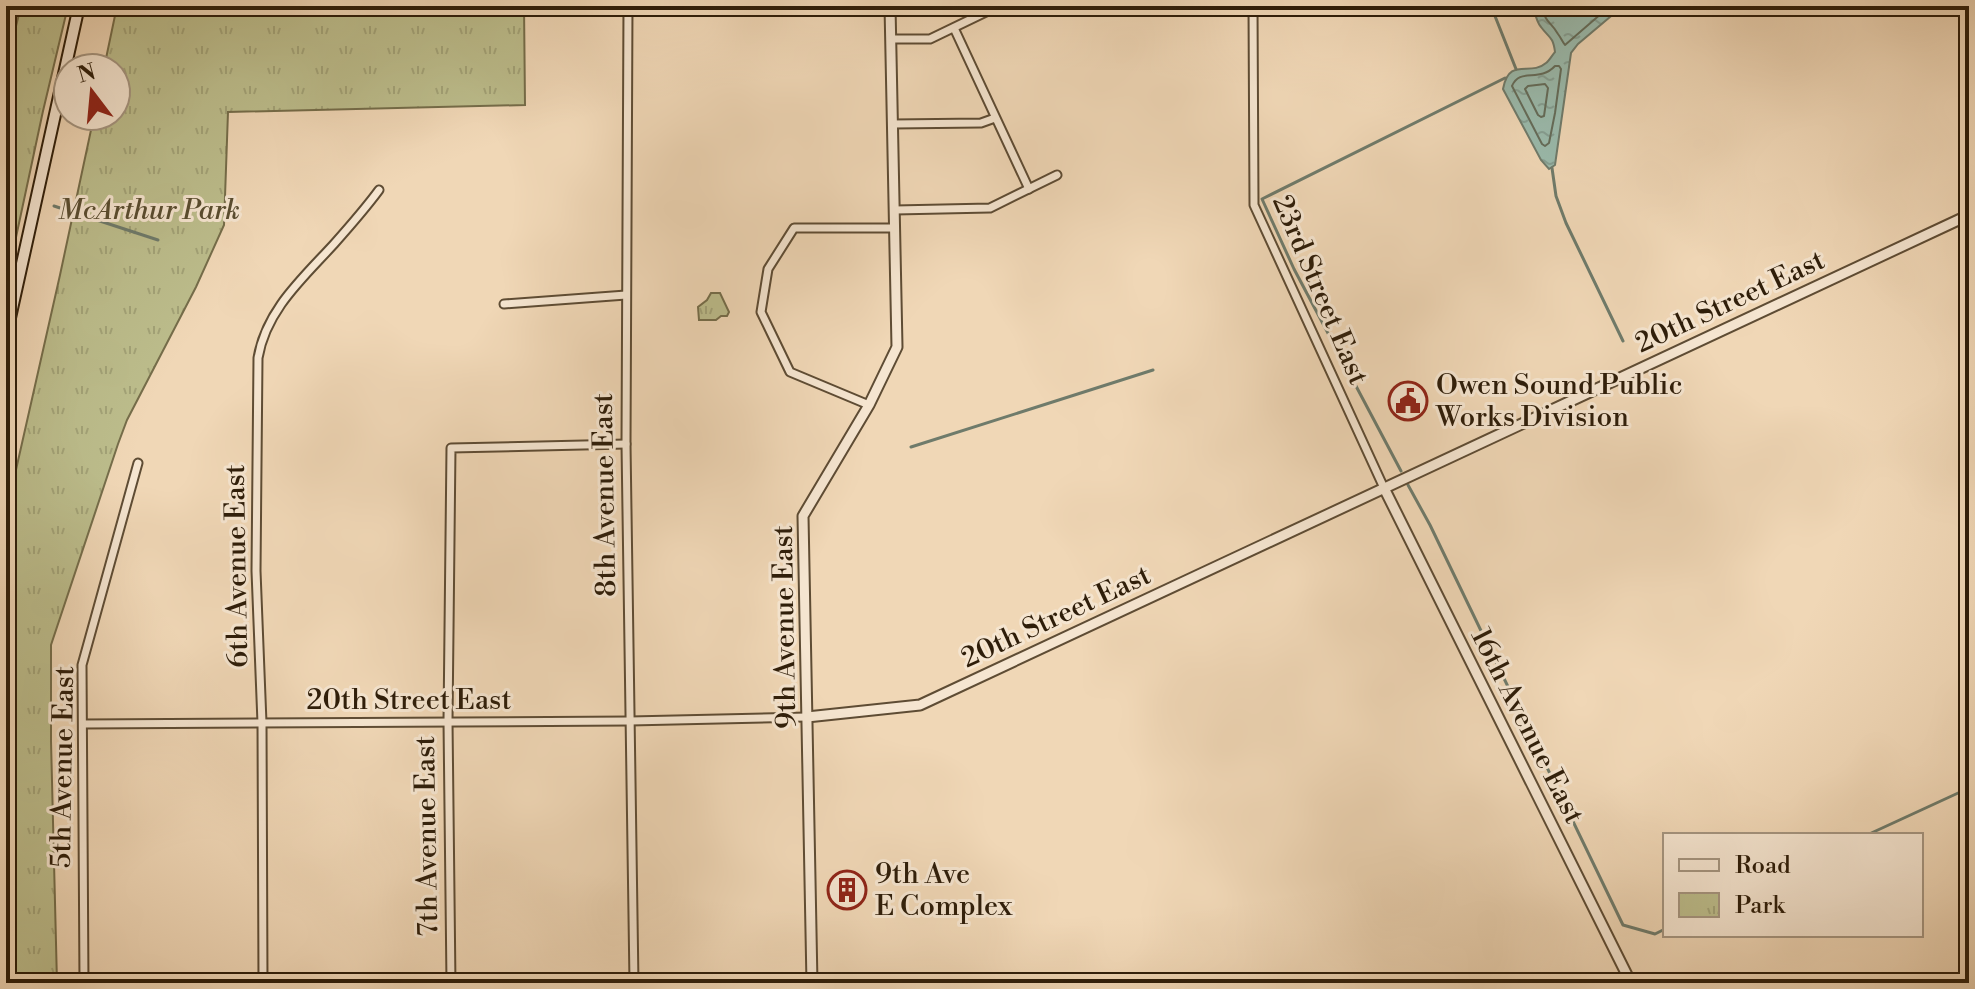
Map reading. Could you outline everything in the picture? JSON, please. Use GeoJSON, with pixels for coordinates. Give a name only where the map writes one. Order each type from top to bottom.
{"type":"FeatureCollection","features":[{"type":"Feature","properties":{"kind":"main road"},"geometry":{"type":"LineString","coordinates":[[6,336],[79,6]]}},
{"type":"Feature","properties":{"kind":"street","name":"8th Avenue East"},"geometry":{"type":"LineString","coordinates":[[628,6],[626,444],[634,983]]}},
{"type":"Feature","properties":{"kind":"street","name":"9th Avenue East"},"geometry":{"type":"LineString","coordinates":[[812,983],[803,516],[869,405],[897,347],[890,6]]}},
{"type":"Feature","properties":{"kind":"street","name":"23rd Street East"},"geometry":{"type":"LineString","coordinates":[[1253,6],[1254,205],[1384,488]]}},
{"type":"Feature","properties":{"kind":"street"},"geometry":{"type":"LineString","coordinates":[[891,39],[930,39],[988,11]]}},
{"type":"Feature","properties":{"kind":"street"},"geometry":{"type":"LineString","coordinates":[[954,28],[1029,189]]}},
{"type":"Feature","properties":{"kind":"street"},"geometry":{"type":"LineString","coordinates":[[893,124],[981,123],[995,118]]}},
{"type":"Feature","properties":{"kind":"street"},"geometry":{"type":"LineString","coordinates":[[895,210],[990,208],[1057,175]]}},
{"type":"Feature","properties":{"kind":"street","name":"6th Avenue East"},"geometry":{"type":"LineString","coordinates":[[263,983],[262,723],[256,571],[257,368],[260,347],[272,318],[290,291],[379,190]]}},
{"type":"Feature","properties":{"kind":"street","name":"20th Street East"},"geometry":{"type":"LineString","coordinates":[[83,724],[807,717],[920,705],[1969,215]]}},
{"type":"Feature","properties":{"kind":"street"},"geometry":{"type":"LineString","coordinates":[[869,405],[790,372],[761,312],[768,269],[794,228],[895,228]]}},
{"type":"Feature","properties":{"kind":"street"},"geometry":{"type":"LineString","coordinates":[[504,304],[626,295]]}},
{"type":"Feature","properties":{"kind":"street","name":"7th Avenue East"},"geometry":{"type":"LineString","coordinates":[[451,983],[448,721],[451,448],[626,444]]}},
{"type":"Feature","properties":{"kind":"street","name":"5th Avenue East"},"geometry":{"type":"LineString","coordinates":[[84,983],[82,665],[138,463]]}},
{"type":"Feature","properties":{"kind":"street","name":"16th Avenue East"},"geometry":{"type":"LineString","coordinates":[[1384,488],[1631,983]]}},
{"type":"Feature","properties":{"kind":"green space"},"geometry":{"type":"Polygon","coordinates":[[[21,6],[68,6],[57,52],[52,52],[52,73],[6,284],[6,66],[21,6]]]}},
{"type":"Feature","properties":{"kind":"green space","name":"McArthur Park"},"geometry":{"type":"Polygon","coordinates":[[[117,6],[524,6],[525,105],[228,112],[224,225],[196,287],[127,420],[51,645],[57,983],[6,983],[6,514],[91,132],[132,132],[132,52],[107,52],[117,6]]]}},
{"type":"Feature","properties":{"kind":"green space"},"geometry":{"type":"Polygon","coordinates":[[[711,293],[720,293],[729,312],[716,320],[699,320],[698,307],[711,293]]]}},
{"type":"Feature","properties":{"kind":"water"},"geometry":{"type":"Polygon","coordinates":[[[1533,6],[1623,6],[1571,53],[1555,165],[1549,169],[1541,160],[1503,89],[1510,73],[1540,67],[1555,52],[1552,40],[1538,22],[1533,6]]]}},
{"type":"Feature","properties":{"kind":"waterway"},"geometry":{"type":"LineString","coordinates":[[1491,6],[1516,69]]}},
{"type":"Feature","properties":{"kind":"waterway"},"geometry":{"type":"LineString","coordinates":[[1401,471],[1294,269],[1262,199],[1505,78]]}},
{"type":"Feature","properties":{"kind":"waterway"},"geometry":{"type":"LineString","coordinates":[[1552,168],[1556,196],[1566,223],[1623,341]]}},
{"type":"Feature","properties":{"kind":"waterway"},"geometry":{"type":"LineString","coordinates":[[54,206],[158,240]]}},
{"type":"Feature","properties":{"kind":"waterway"},"geometry":{"type":"LineString","coordinates":[[911,447],[1153,370]]}},
{"type":"Feature","properties":{"kind":"waterway"},"geometry":{"type":"LineString","coordinates":[[1408,485],[1623,925],[1655,934],[1663,930]]}},
{"type":"Feature","properties":{"kind":"waterway"},"geometry":{"type":"LineString","coordinates":[[1871,833],[1969,788]]}},
{"type":"Feature","properties":{"kind":"place","name":"Owen Sound Public Works Division"},"geometry":{"type":"Point","coordinates":[1408,401]}},
{"type":"Feature","properties":{"kind":"place","name":"9th Ave E Complex"},"geometry":{"type":"Point","coordinates":[847,890]}}]}
